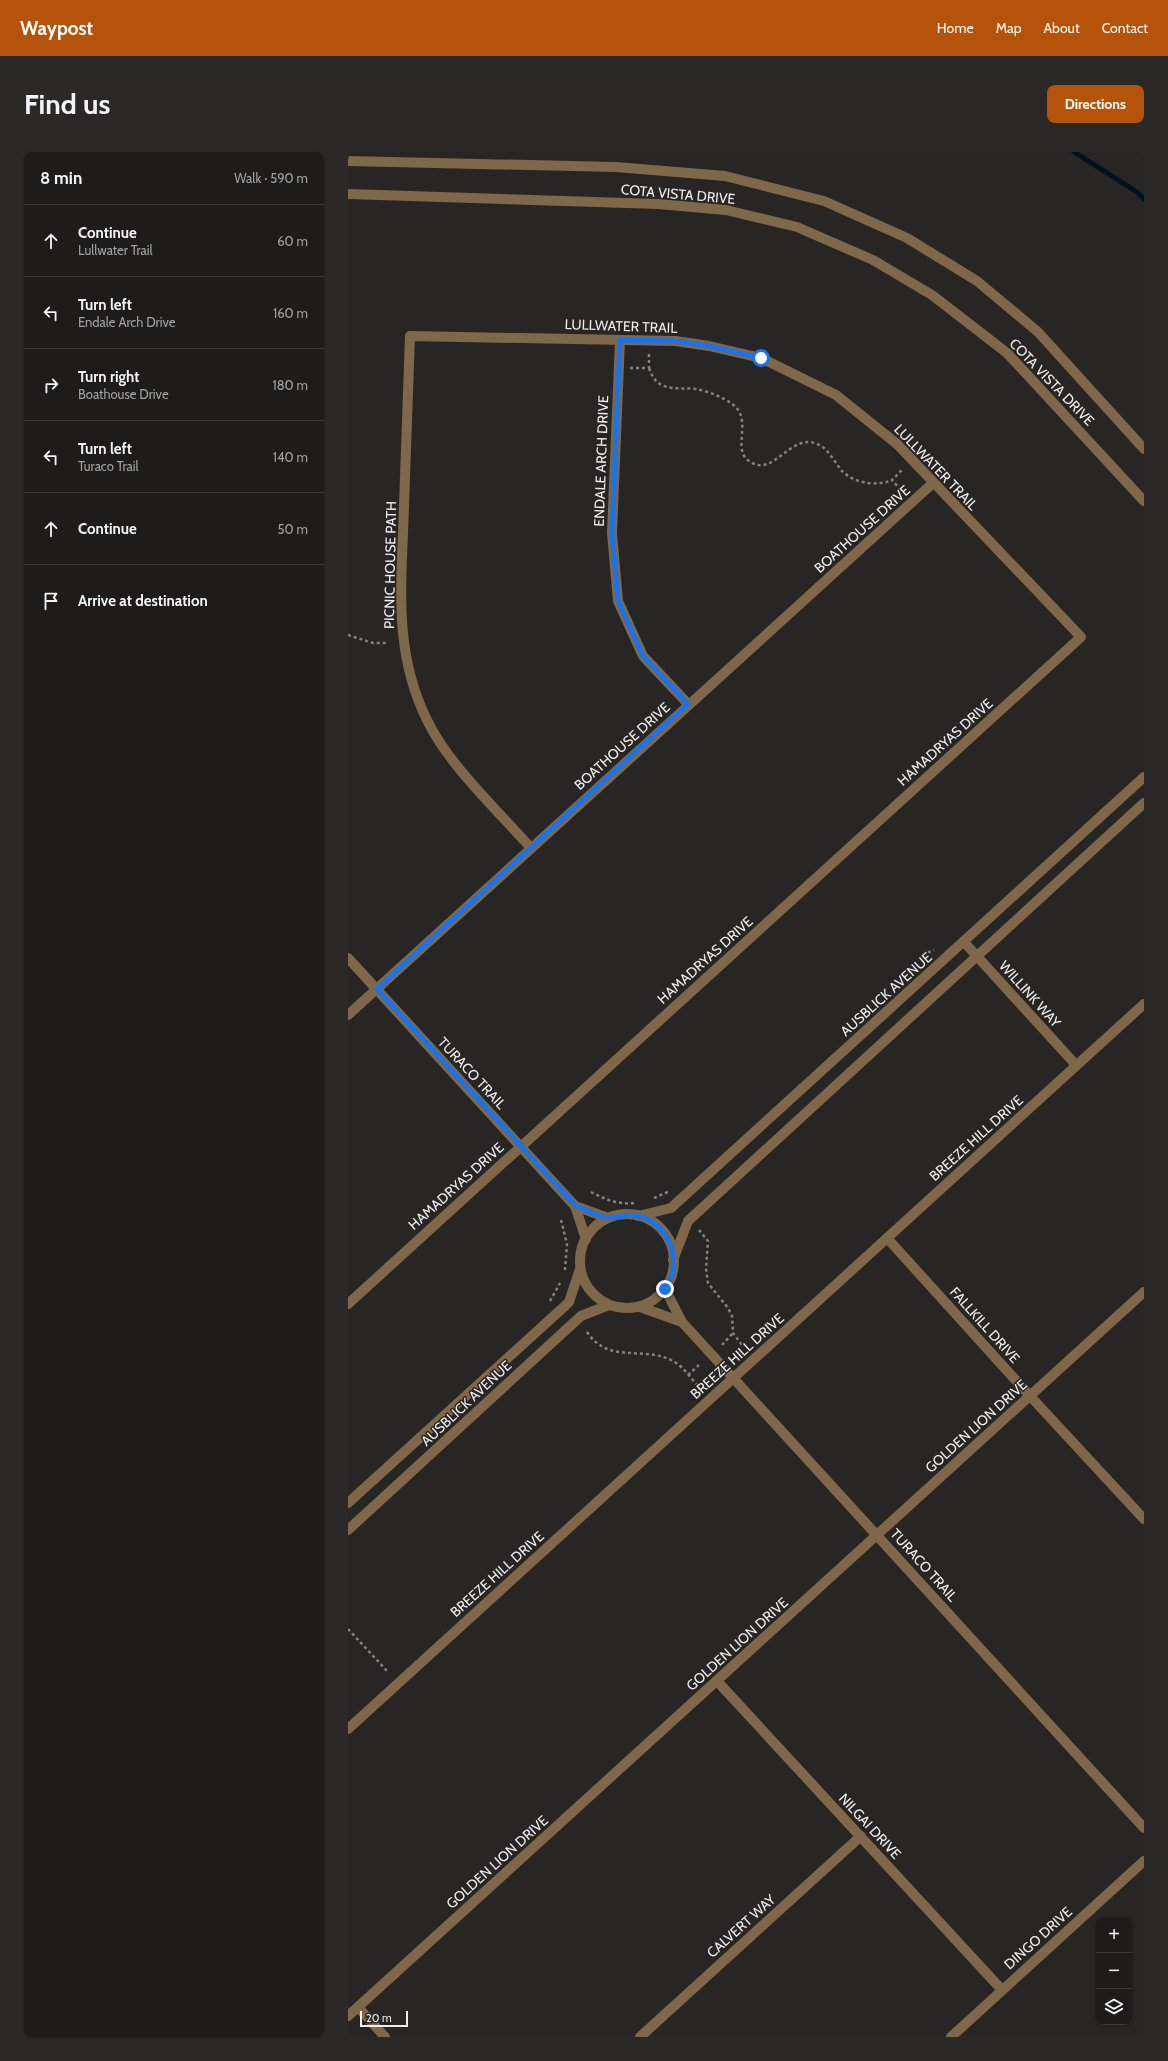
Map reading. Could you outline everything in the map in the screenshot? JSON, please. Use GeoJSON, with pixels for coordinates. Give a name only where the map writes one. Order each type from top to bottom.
{"type":"FeatureCollection","features":[{"type":"Feature","properties":{"kind":"street","name":"COTA VISTA DRIVE"},"geometry":{"type":"LineString","coordinates":[[348,161],[616,167],[725,176],[824,201],[907,238],[977,281],[1038,332],[1144,449]]}},
{"type":"Feature","properties":{"kind":"street","name":"COTA VISTA DRIVE"},"geometry":{"type":"LineString","coordinates":[[348,194],[658,204],[726,210],[797,227],[873,260],[932,295],[1007,353],[1144,501]]}},
{"type":"Feature","properties":{"kind":"street","name":"LULLWATER TRAIL"},"geometry":{"type":"LineString","coordinates":[[410,336],[676,341],[709,346],[761,358],[836,395],[897,444],[1081,637]]}},
{"type":"Feature","properties":{"kind":"street","name":"PICNIC HOUSE PATH"},"geometry":{"type":"LineString","coordinates":[[410,336],[400,613],[406,666],[415,695],[428,723],[444,749],[531,848]]}},
{"type":"Feature","properties":{"kind":"street","name":"ENDALE ARCH DRIVE"},"geometry":{"type":"LineString","coordinates":[[620,340],[612,533],[618,601],[643,656],[688,704]]}},
{"type":"Feature","properties":{"kind":"street","name":"BOATHOUSE DRIVE"},"geometry":{"type":"LineString","coordinates":[[348,1015],[688,704],[933,483]]}},
{"type":"Feature","properties":{"kind":"street","name":"HAMADRYAS DRIVE"},"geometry":{"type":"LineString","coordinates":[[348,1304],[1081,637]]}},
{"type":"Feature","properties":{"kind":"street","name":"AUSBLICK AVENUE"},"geometry":{"type":"LineString","coordinates":[[638,1216],[671,1208],[1144,777]]}},
{"type":"Feature","properties":{"kind":"street"},"geometry":{"type":"LineString","coordinates":[[674,1260],[671,1245],[663,1232],[652,1222],[638,1216],[623,1214],[608,1218],[596,1226],[586,1239],[581,1254],[580,1270],[586,1284],[596,1297],[609,1305],[624,1309],[640,1307],[654,1300],[665,1289],[672,1275],[674,1260],[688,1220],[1144,803]]}},
{"type":"Feature","properties":{"kind":"street","name":"WILLINK WAY"},"geometry":{"type":"LineString","coordinates":[[964,942],[1076,1065]]}},
{"type":"Feature","properties":{"kind":"street","name":"TURACO TRAIL"},"geometry":{"type":"LineString","coordinates":[[348,958],[576,1206],[586,1239]]}},
{"type":"Feature","properties":{"kind":"street","name":"BREEZE HILL DRIVE"},"geometry":{"type":"LineString","coordinates":[[348,1728],[1144,1004]]}},
{"type":"Feature","properties":{"kind":"street","name":"TURACO TRAIL"},"geometry":{"type":"LineString","coordinates":[[576,1206],[608,1218]]}},
{"type":"Feature","properties":{"kind":"street","name":"FALLKILL DRIVE"},"geometry":{"type":"LineString","coordinates":[[887,1238],[1144,1519]]}},
{"type":"Feature","properties":{"kind":"street","name":"AUSBLICK AVENUE"},"geometry":{"type":"LineString","coordinates":[[348,1503],[569,1302],[580,1270]]}},
{"type":"Feature","properties":{"kind":"street","name":"TURACO TRAIL"},"geometry":{"type":"LineString","coordinates":[[665,1289],[682,1322],[1144,1828]]}},
{"type":"Feature","properties":{"kind":"street","name":"GOLDEN LION DRIVE"},"geometry":{"type":"LineString","coordinates":[[348,2016],[1144,1292]]}},
{"type":"Feature","properties":{"kind":"street","name":"AUSBLICK AVENUE"},"geometry":{"type":"LineString","coordinates":[[348,1530],[581,1316],[609,1305]]}},
{"type":"Feature","properties":{"kind":"street","name":"TURACO TRAIL"},"geometry":{"type":"LineString","coordinates":[[640,1307],[682,1322]]}},
{"type":"Feature","properties":{"kind":"street","name":"NILGAI DRIVE"},"geometry":{"type":"LineString","coordinates":[[717,1681],[1002,1990]]}},
{"type":"Feature","properties":{"kind":"street","name":"CALVERT WAY"},"geometry":{"type":"LineString","coordinates":[[640,2037],[861,1836]]}},
{"type":"Feature","properties":{"kind":"street","name":"DINGO DRIVE"},"geometry":{"type":"LineString","coordinates":[[951,2037],[1144,1861]]}},
{"type":"Feature","properties":{"kind":"street"},"geometry":{"type":"LineString","coordinates":[[358,2007],[385,2037]]}},
{"type":"Feature","properties":{"kind":"path"},"geometry":{"type":"LineString","coordinates":[[650,351],[649,368],[652,378],[665,387],[697,389],[724,399],[734,405],[740,412],[742,419],[741,448],[743,455],[748,461],[761,465],[768,464],[794,445],[807,442],[816,444],[825,449],[842,471],[849,477],[862,482],[876,484],[892,480],[902,470]]}},
{"type":"Feature","properties":{"kind":"path"},"geometry":{"type":"LineString","coordinates":[[630,368],[649,368]]}},
{"type":"Feature","properties":{"kind":"path"},"geometry":{"type":"LineString","coordinates":[[892,480],[901,490]]}},
{"type":"Feature","properties":{"kind":"path"},"geometry":{"type":"LineString","coordinates":[[348,635],[373,643],[386,643]]}},
{"type":"Feature","properties":{"kind":"path"},"geometry":{"type":"LineString","coordinates":[[561,1220],[567,1244],[564,1273]]}},
{"type":"Feature","properties":{"kind":"path"},"geometry":{"type":"LineString","coordinates":[[699,1230],[708,1242],[706,1269],[708,1283],[728,1308],[732,1316],[733,1333],[742,1344]]}},
{"type":"Feature","properties":{"kind":"path"},"geometry":{"type":"LineString","coordinates":[[549,1304],[562,1279]]}},
{"type":"Feature","properties":{"kind":"path"},"geometry":{"type":"LineString","coordinates":[[587,1332],[592,1341],[605,1349],[617,1352],[654,1354],[670,1359],[677,1363],[698,1386]]}},
{"type":"Feature","properties":{"kind":"path"},"geometry":{"type":"LineString","coordinates":[[722,1344],[733,1333]]}},
{"type":"Feature","properties":{"kind":"path"},"geometry":{"type":"LineString","coordinates":[[688,1375],[699,1365]]}},
{"type":"Feature","properties":{"kind":"path"},"geometry":{"type":"LineString","coordinates":[[348,1629],[388,1672]]}},
{"type":"Feature","properties":{"kind":"waterway"},"geometry":{"type":"LineString","coordinates":[[1074,152],[1137,192],[1144,199]]}},
{"type":"Feature","properties":{"kind":"route"},"geometry":{"type":"LineString","coordinates":[[665,1289],[672,1275],[674,1260],[671,1245],[663,1232],[652,1222],[638,1216],[623,1214],[608,1218],[576,1206],[377,989],[688,704],[643,656],[618,601],[612,533],[620,340],[676,341],[709,346],[761,358]]}}]}
